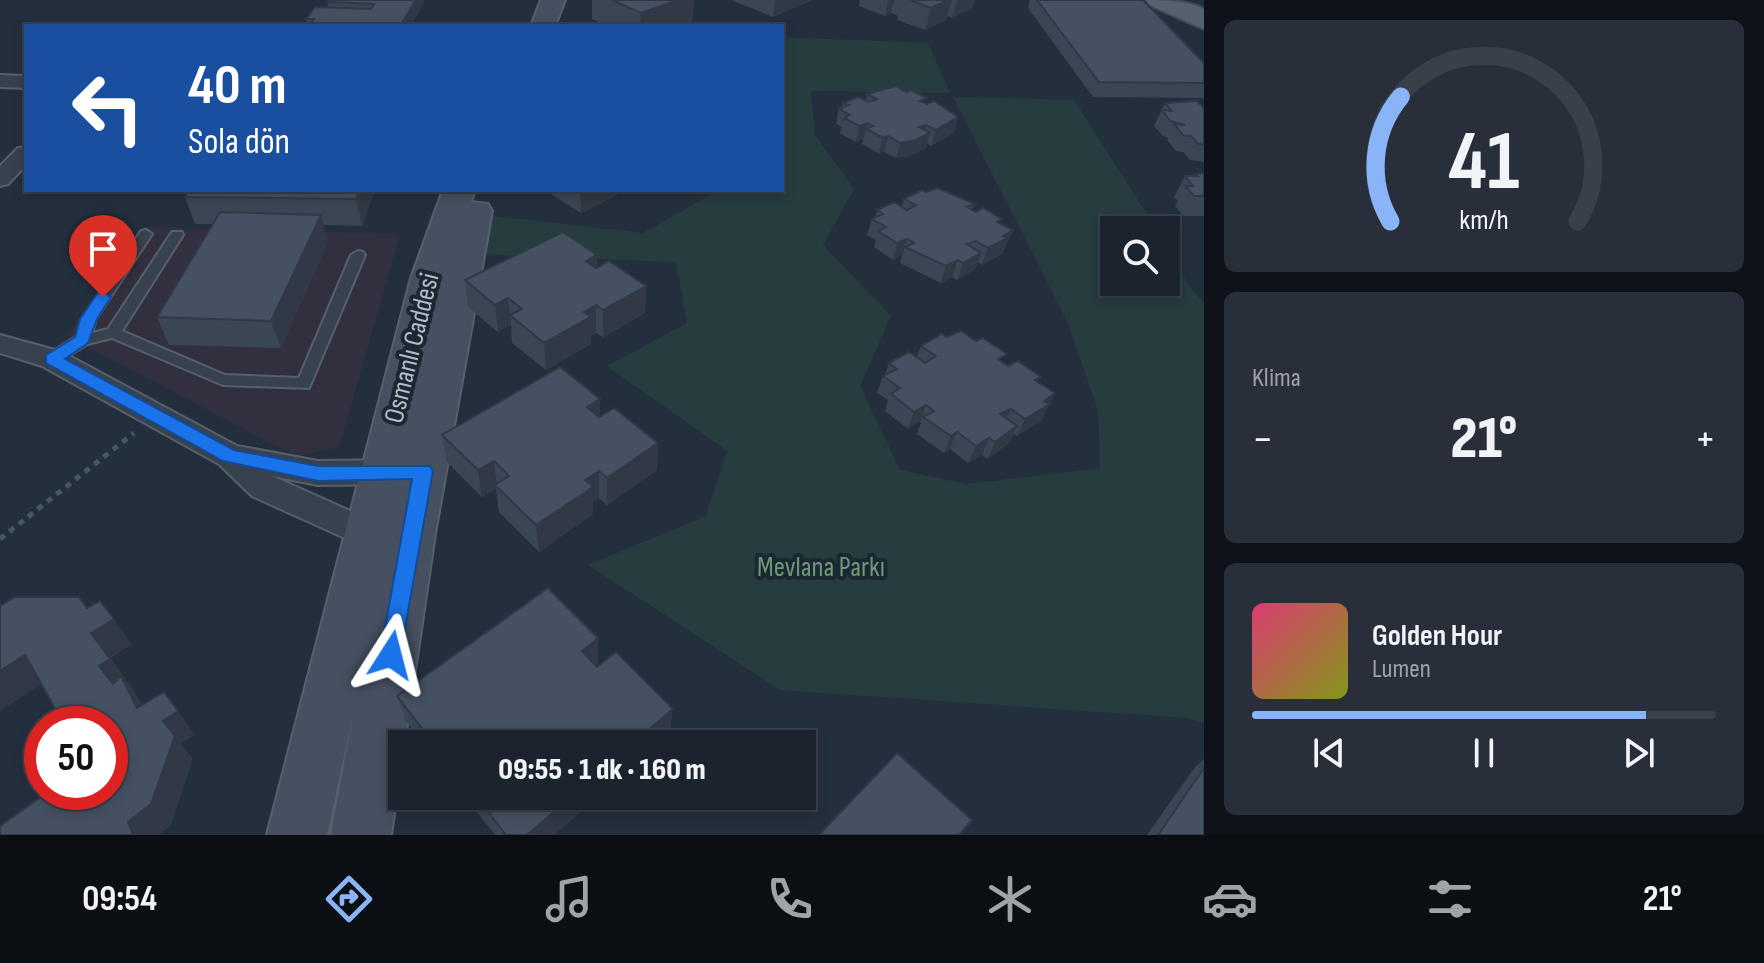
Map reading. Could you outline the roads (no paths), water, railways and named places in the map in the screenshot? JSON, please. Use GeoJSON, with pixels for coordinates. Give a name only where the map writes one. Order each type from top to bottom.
{"type":"FeatureCollection","features":[{"type":"Feature","properties":{"kind":"main road"},"geometry":{"type":"LineString","coordinates":[[520,24],[528,0]]}},
{"type":"Feature","properties":{"kind":"main road"},"geometry":{"type":"LineString","coordinates":[[544,24],[553,0]]}},
{"type":"Feature","properties":{"kind":"main road"},"geometry":{"type":"LineString","coordinates":[[1158,0],[1190,11],[1204,21]]}},
{"type":"Feature","properties":{"kind":"main road"},"geometry":{"type":"LineString","coordinates":[[1195,0],[1204,8]]}},
{"type":"Feature","properties":{"kind":"main road","name":"Osmanlı Caddesi"},"geometry":{"type":"LineString","coordinates":[[402,472],[429,278],[458,192]]}},
{"type":"Feature","properties":{"kind":"main road","name":"Osmanlı Caddesi"},"geometry":{"type":"LineString","coordinates":[[297,835],[389,534],[402,472],[483,192]]}},
{"type":"Feature","properties":{"kind":"main road","name":"Osmanlı Caddesi"},"geometry":{"type":"LineString","coordinates":[[361,835],[389,534]]}},
{"type":"Feature","properties":{"kind":"street"},"geometry":{"type":"LineString","coordinates":[[0,81],[24,82]]}},
{"type":"Feature","properties":{"kind":"street"},"geometry":{"type":"LineString","coordinates":[[0,179],[24,155]]}},
{"type":"Feature","properties":{"kind":"street"},"geometry":{"type":"LineString","coordinates":[[0,344],[52,359],[230,456],[263,487],[389,534]]}},
{"type":"Feature","properties":{"kind":"street"},"geometry":{"type":"LineString","coordinates":[[230,456],[318,473],[402,472]]}},
{"type":"Feature","properties":{"kind":"lane"},"geometry":{"type":"LineString","coordinates":[[82,340],[89,319],[146,234]]}},
{"type":"Feature","properties":{"kind":"lane"},"geometry":{"type":"LineString","coordinates":[[113,333],[177,235]]}},
{"type":"Feature","properties":{"kind":"lane"},"geometry":{"type":"LineString","coordinates":[[52,359],[82,340],[113,333],[223,380],[304,384],[358,255]]}},
{"type":"Feature","properties":{"kind":"park label","name":"Mevlana Parkı"},"geometry":{"type":"Point","coordinates":[821,567]}}]}
